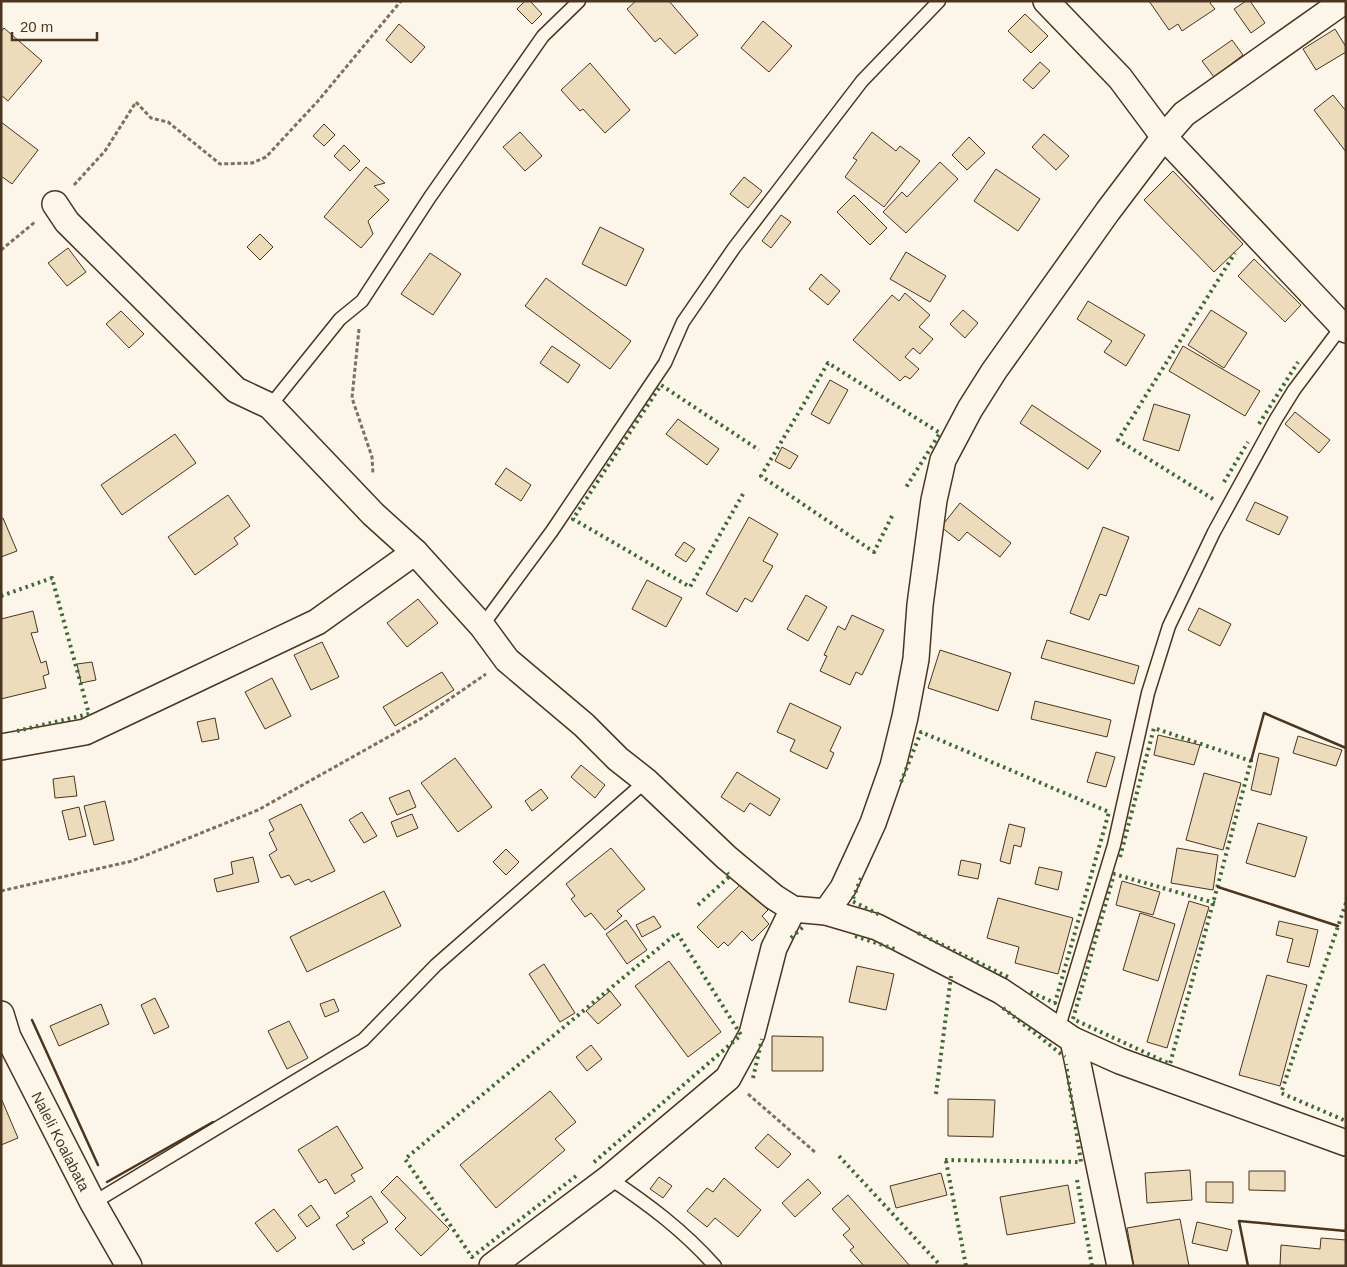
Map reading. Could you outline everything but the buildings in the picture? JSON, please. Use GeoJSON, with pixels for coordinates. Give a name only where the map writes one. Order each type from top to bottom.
{"type":"FeatureCollection","features":[{"type":"Feature","properties":{"kind":"street"},"geometry":{"type":"LineString","coordinates":[[1046,1],[1120,78],[1164,137],[1344,328]]}},
{"type":"Feature","properties":{"kind":"street"},"geometry":{"type":"LineString","coordinates":[[826,912],[843,888],[873,823],[897,750],[916,659],[920,605],[933,510],[943,460],[970,409],[994,371],[1108,211],[1164,137],[1184,114],[1344,1]]}},
{"type":"Feature","properties":{"kind":"street"},"geometry":{"type":"LineString","coordinates":[[55,204],[66,222],[236,390],[270,406],[373,514],[415,552],[482,626],[507,660],[584,725],[618,759],[646,781],[740,869],[793,909],[826,912],[877,927],[1001,991],[1066,1035],[1120,1060],[1346,1143]]}},
{"type":"Feature","properties":{"kind":"street"},"geometry":{"type":"LineString","coordinates":[[1,747],[85,732],[317,622],[415,552]]}},
{"type":"Feature","properties":{"kind":"street"},"geometry":{"type":"LineString","coordinates":[[492,1266],[609,1178],[728,1078],[752,1034],[774,948],[793,909]]}},
{"type":"Feature","properties":{"kind":"street","name":"Naleli Koalabata"},"geometry":{"type":"LineString","coordinates":[[4,1030],[93,1203],[129,1266]]}},
{"type":"Feature","properties":{"kind":"street"},"geometry":{"type":"LineString","coordinates":[[1066,1035],[1120,1266]]}},
{"type":"Feature","properties":{"kind":"lane"},"geometry":{"type":"LineString","coordinates":[[270,406],[340,319],[362,301],[425,205],[543,36],[579,1]]}},
{"type":"Feature","properties":{"kind":"lane"},"geometry":{"type":"LineString","coordinates":[[482,626],[552,530],[665,363],[684,322],[734,248],[862,81],[938,1]]}},
{"type":"Feature","properties":{"kind":"lane"},"geometry":{"type":"LineString","coordinates":[[1066,1035],[1114,845],[1148,693],[1170,626],[1214,532],[1276,419],[1294,390],[1344,328]]}},
{"type":"Feature","properties":{"kind":"lane"},"geometry":{"type":"LineString","coordinates":[[93,1203],[363,1040],[436,965],[646,781]]}},
{"type":"Feature","properties":{"kind":"lane"},"geometry":{"type":"LineString","coordinates":[[609,1178],[654,1208],[691,1239],[715,1266]]}},
{"type":"Feature","properties":{"kind":"path"},"geometry":{"type":"LineString","coordinates":[[1,250],[55,204],[105,151],[136,102],[150,118],[168,122],[220,164],[252,163],[266,157],[318,101],[401,1]]}},
{"type":"Feature","properties":{"kind":"path"},"geometry":{"type":"LineString","coordinates":[[362,301],[352,398],[372,457],[373,514]]}},
{"type":"Feature","properties":{"kind":"path"},"geometry":{"type":"LineString","coordinates":[[1,891],[132,861],[258,810],[422,718],[507,660]]}},
{"type":"Feature","properties":{"kind":"path"},"geometry":{"type":"LineString","coordinates":[[728,1078],[816,1153]]}},
{"type":"Feature","properties":{"kind":"hedge"},"geometry":{"type":"LineString","coordinates":[[1213,499],[1118,440],[1235,253]]}},
{"type":"Feature","properties":{"kind":"hedge"},"geometry":{"type":"LineString","coordinates":[[1259,424],[1298,362]]}},
{"type":"Feature","properties":{"kind":"hedge"},"geometry":{"type":"LineString","coordinates":[[892,516],[874,552],[761,476],[828,363],[940,433],[905,489]]}},
{"type":"Feature","properties":{"kind":"hedge"},"geometry":{"type":"LineString","coordinates":[[743,494],[690,587],[573,519],[661,385],[759,450]]}},
{"type":"Feature","properties":{"kind":"hedge"},"geometry":{"type":"LineString","coordinates":[[1224,482],[1248,442]]}},
{"type":"Feature","properties":{"kind":"hedge"},"geometry":{"type":"LineString","coordinates":[[1,596],[52,578],[89,714],[13,732]]}},
{"type":"Feature","properties":{"kind":"hedge"},"geometry":{"type":"LineString","coordinates":[[1120,857],[1154,728],[1251,761],[1170,1064],[1073,1019],[1114,874],[1215,903]]}},
{"type":"Feature","properties":{"kind":"hedge"},"geometry":{"type":"LineString","coordinates":[[901,782],[921,732],[1109,812],[1055,1003],[1028,991]]}},
{"type":"Feature","properties":{"kind":"hedge"},"geometry":{"type":"LineString","coordinates":[[698,905],[730,876],[727,873]]}},
{"type":"Feature","properties":{"kind":"hedge"},"geometry":{"type":"LineString","coordinates":[[861,878],[852,901],[882,916]]}},
{"type":"Feature","properties":{"kind":"hedge"},"geometry":{"type":"LineString","coordinates":[[1346,903],[1281,1093],[1346,1121]]}},
{"type":"Feature","properties":{"kind":"hedge"},"geometry":{"type":"LineString","coordinates":[[791,938],[804,926]]}},
{"type":"Feature","properties":{"kind":"hedge"},"geometry":{"type":"LineString","coordinates":[[576,1176],[472,1257],[405,1159],[677,933],[741,1035],[592,1164]]}},
{"type":"Feature","properties":{"kind":"hedge"},"geometry":{"type":"LineString","coordinates":[[918,933],[1008,977]]}},
{"type":"Feature","properties":{"kind":"hedge"},"geometry":{"type":"LineString","coordinates":[[855,936],[898,950]]}},
{"type":"Feature","properties":{"kind":"hedge"},"geometry":{"type":"LineString","coordinates":[[936,1094],[951,976]]}},
{"type":"Feature","properties":{"kind":"hedge"},"geometry":{"type":"LineString","coordinates":[[1003,1008],[1065,1057]]}},
{"type":"Feature","properties":{"kind":"hedge"},"geometry":{"type":"LineString","coordinates":[[753,1078],[762,1039]]}},
{"type":"Feature","properties":{"kind":"hedge"},"geometry":{"type":"LineString","coordinates":[[945,1160],[1081,1162],[1066,1064]]}},
{"type":"Feature","properties":{"kind":"hedge"},"geometry":{"type":"LineString","coordinates":[[839,1156],[939,1264]]}},
{"type":"Feature","properties":{"kind":"hedge"},"geometry":{"type":"LineString","coordinates":[[946,1161],[966,1266]]}},
{"type":"Feature","properties":{"kind":"hedge"},"geometry":{"type":"LineString","coordinates":[[1077,1180],[1092,1266]]}},
{"type":"Feature","properties":{"kind":"wall"},"geometry":{"type":"LineString","coordinates":[[1251,761],[1264,713],[1346,748]]}},
{"type":"Feature","properties":{"kind":"wall"},"geometry":{"type":"LineString","coordinates":[[1218,887],[1338,926]]}},
{"type":"Feature","properties":{"kind":"wall"},"geometry":{"type":"LineString","coordinates":[[32,1020],[98,1165]]}},
{"type":"Feature","properties":{"kind":"wall"},"geometry":{"type":"LineString","coordinates":[[107,1182],[213,1122]]}},
{"type":"Feature","properties":{"kind":"wall"},"geometry":{"type":"LineString","coordinates":[[1248,1266],[1239,1221],[1346,1231]]}}]}
